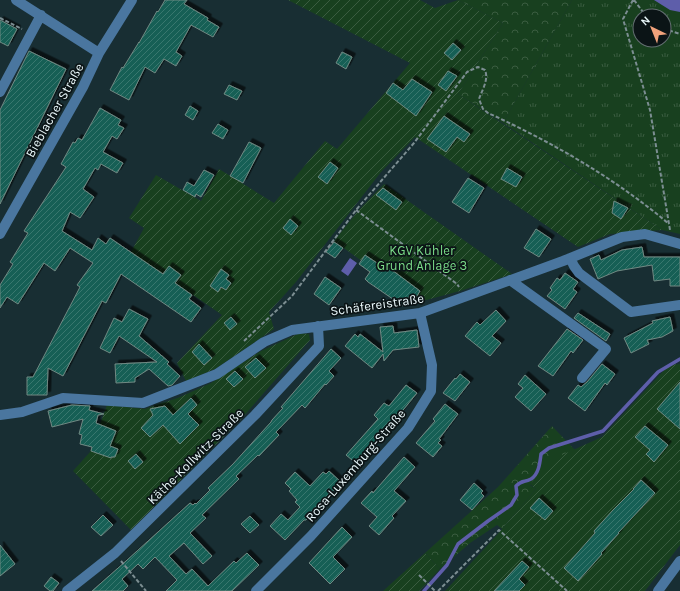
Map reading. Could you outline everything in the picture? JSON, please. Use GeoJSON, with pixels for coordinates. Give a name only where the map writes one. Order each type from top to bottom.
{"type":"FeatureCollection","features":[{"type":"Feature","properties":{"kind":"street"},"geometry":{"type":"LineString","coordinates":[[16,0],[99,53]]}},
{"type":"Feature","properties":{"kind":"street","name":"Bieblacher Straße"},"geometry":{"type":"LineString","coordinates":[[0,234],[83,87],[99,53],[132,0]]}},
{"type":"Feature","properties":{"kind":"street"},"geometry":{"type":"LineString","coordinates":[[0,92],[41,15]]}},
{"type":"Feature","properties":{"kind":"street","name":"Schäfereistraße"},"geometry":{"type":"LineString","coordinates":[[0,414],[22,412],[63,398],[143,403],[217,374],[264,342],[292,330],[420,313],[570,258],[622,237],[645,234],[676,242]]}},
{"type":"Feature","properties":{"kind":"street"},"geometry":{"type":"LineString","coordinates":[[570,258],[579,273],[631,312],[680,305]]}},
{"type":"Feature","properties":{"kind":"street"},"geometry":{"type":"LineString","coordinates":[[510,280],[606,349],[582,378]]}},
{"type":"Feature","properties":{"kind":"street","name":"Rosa-Luxemburg-Straße"},"geometry":{"type":"LineString","coordinates":[[256,591],[311,536],[408,428],[431,391],[432,365],[420,313]]}},
{"type":"Feature","properties":{"kind":"street","name":"Käthe-Kollwitz-Straße"},"geometry":{"type":"LineString","coordinates":[[67,591],[115,554],[255,415],[318,346],[318,326]]}},
{"type":"Feature","properties":{"kind":"street"},"geometry":{"type":"LineString","coordinates":[[658,591],[680,561]]}},
{"type":"Feature","properties":{"kind":"path"},"geometry":{"type":"LineString","coordinates":[[634,0],[623,19],[650,110],[669,224],[676,242]]}},
{"type":"Feature","properties":{"kind":"path"},"geometry":{"type":"LineString","coordinates":[[0,18],[30,34]]}},
{"type":"Feature","properties":{"kind":"path"},"geometry":{"type":"LineString","coordinates":[[244,342],[292,296],[356,210],[414,143],[467,72],[472,68],[481,67],[485,70],[485,83],[479,99],[483,109],[488,113],[531,133],[617,184],[651,208],[669,224]]}},
{"type":"Feature","properties":{"kind":"path"},"geometry":{"type":"LineString","coordinates":[[356,210],[457,284],[462,298]]}},
{"type":"Feature","properties":{"kind":"path"},"geometry":{"type":"LineString","coordinates":[[419,575],[437,591],[499,530],[567,591]]}},
{"type":"Feature","properties":{"kind":"path"},"geometry":{"type":"LineString","coordinates":[[115,554],[146,591]]}},
{"type":"Feature","properties":{"kind":"green space"},"geometry":{"type":"Polygon","coordinates":[[[288,0],[420,0],[435,8],[458,0],[503,23],[458,94],[662,230],[610,234],[578,247],[415,137],[381,172],[296,282],[269,312],[274,329],[215,369],[186,381],[177,363],[222,315],[131,252],[144,228],[129,218],[156,175],[201,201],[219,169],[274,203],[325,141],[337,149],[410,63],[288,0]]]}},
{"type":"Feature","properties":{"kind":"green space"},"geometry":{"type":"Polygon","coordinates":[[[458,0],[572,0],[503,123],[458,94],[503,23],[458,0]]]}},
{"type":"Feature","properties":{"kind":"green space"},"geometry":{"type":"Polygon","coordinates":[[[572,0],[680,0],[680,234],[662,230],[503,123],[572,0]]]}},
{"type":"Feature","properties":{"kind":"green space","name":"KGV Kühler Grund Anlage 3"},"geometry":{"type":"Polygon","coordinates":[[[384,184],[512,274],[460,291],[419,302],[334,241],[358,211],[384,184]]]}},
{"type":"Feature","properties":{"kind":"green space"},"geometry":{"type":"Polygon","coordinates":[[[300,333],[309,334],[310,340],[243,417],[131,530],[73,471],[90,452],[107,405],[145,409],[180,397],[211,383],[261,351],[300,333]]]}},
{"type":"Feature","properties":{"kind":"green space"},"geometry":{"type":"Polygon","coordinates":[[[680,364],[680,545],[645,591],[445,591],[496,536],[536,489],[530,484],[553,459],[602,437],[669,365],[680,364]]]}},
{"type":"Feature","properties":{"kind":"green space"},"geometry":{"type":"Polygon","coordinates":[[[552,426],[575,450],[553,460],[530,485],[536,489],[502,529],[497,525],[470,543],[440,569],[425,553],[498,487],[552,426]]]}},
{"type":"Feature","properties":{"kind":"green space"},"geometry":{"type":"Polygon","coordinates":[[[425,553],[440,569],[419,591],[383,591],[425,553]]]}},
{"type":"Feature","properties":{"kind":"shaded area"},"geometry":{"type":"Polygon","coordinates":[[[654,0],[680,0],[680,12],[672,10],[672,8],[667,8],[654,0]]]}},
{"type":"Feature","properties":{"kind":"shaded area"},"geometry":{"type":"Polygon","coordinates":[[[350,258],[357,263],[348,276],[341,271],[350,258]]]}},
{"type":"Feature","properties":{"kind":"building"},"geometry":{"type":"Polygon","coordinates":[[[165,0],[187,0],[184,4],[208,18],[207,20],[219,27],[213,37],[191,25],[176,52],[182,56],[176,66],[164,59],[155,73],[145,67],[129,100],[110,90],[122,67],[123,68],[165,0]]]}},
{"type":"Feature","properties":{"kind":"building"},"geometry":{"type":"Polygon","coordinates":[[[0,20],[17,29],[8,46],[0,42],[0,20]]]}},
{"type":"Feature","properties":{"kind":"building"},"geometry":{"type":"Polygon","coordinates":[[[453,43],[461,50],[452,60],[444,53],[453,43]]]}},
{"type":"Feature","properties":{"kind":"building"},"geometry":{"type":"Polygon","coordinates":[[[29,51],[66,69],[0,204],[0,110],[29,51]]]}},
{"type":"Feature","properties":{"kind":"building"},"geometry":{"type":"Polygon","coordinates":[[[342,52],[352,57],[346,69],[336,63],[342,52]]]}},
{"type":"Feature","properties":{"kind":"building"},"geometry":{"type":"Polygon","coordinates":[[[448,71],[457,76],[446,91],[438,85],[448,71]]]}},
{"type":"Feature","properties":{"kind":"building"},"geometry":{"type":"Polygon","coordinates":[[[412,79],[432,92],[416,116],[386,93],[393,83],[403,90],[412,79]]]}},
{"type":"Feature","properties":{"kind":"building"},"geometry":{"type":"Polygon","coordinates":[[[229,85],[242,91],[237,100],[224,94],[229,85]]]}},
{"type":"Feature","properties":{"kind":"building"},"geometry":{"type":"Polygon","coordinates":[[[190,106],[198,111],[193,120],[185,115],[190,106]]]}},
{"type":"Feature","properties":{"kind":"building"},"geometry":{"type":"Polygon","coordinates":[[[100,108],[121,120],[118,125],[124,128],[117,139],[112,136],[103,152],[123,163],[117,173],[101,164],[98,170],[95,168],[83,189],[94,197],[80,218],[70,212],[62,231],[92,250],[98,238],[106,244],[110,238],[163,274],[169,266],[181,275],[175,283],[192,295],[189,299],[201,308],[191,322],[121,274],[106,303],[102,301],[63,376],[48,368],[47,395],[27,395],[27,377],[33,377],[80,287],[77,285],[93,263],[70,248],[55,271],[44,263],[18,304],[7,297],[0,308],[0,285],[13,264],[10,262],[28,233],[24,231],[66,167],[61,164],[73,142],[75,143],[78,138],[82,140],[100,108]]]}},
{"type":"Feature","properties":{"kind":"building"},"geometry":{"type":"Polygon","coordinates":[[[444,116],[470,134],[464,142],[457,137],[446,152],[427,139],[444,116]]]}},
{"type":"Feature","properties":{"kind":"building"},"geometry":{"type":"Polygon","coordinates":[[[218,124],[228,130],[223,139],[212,133],[218,124]]]}},
{"type":"Feature","properties":{"kind":"building"},"geometry":{"type":"Polygon","coordinates":[[[249,142],[261,148],[243,183],[230,176],[249,142]]]}},
{"type":"Feature","properties":{"kind":"building"},"geometry":{"type":"Polygon","coordinates":[[[330,162],[338,168],[327,184],[318,177],[330,162]]]}},
{"type":"Feature","properties":{"kind":"building"},"geometry":{"type":"Polygon","coordinates":[[[507,168],[522,177],[516,187],[501,179],[507,168]]]}},
{"type":"Feature","properties":{"kind":"building"},"geometry":{"type":"Polygon","coordinates":[[[204,170],[214,175],[201,197],[196,194],[195,197],[183,190],[187,182],[194,186],[204,170]]]}},
{"type":"Feature","properties":{"kind":"building"},"geometry":{"type":"Polygon","coordinates":[[[468,178],[484,188],[469,213],[452,202],[468,178]]]}},
{"type":"Feature","properties":{"kind":"building"},"geometry":{"type":"Polygon","coordinates":[[[383,188],[402,202],[396,210],[376,195],[383,188]]]}},
{"type":"Feature","properties":{"kind":"building"},"geometry":{"type":"Polygon","coordinates":[[[614,201],[628,208],[621,219],[612,213],[614,201]]]}},
{"type":"Feature","properties":{"kind":"building"},"geometry":{"type":"Polygon","coordinates":[[[290,219],[298,226],[291,235],[283,228],[290,219]]]}},
{"type":"Feature","properties":{"kind":"building"},"geometry":{"type":"Polygon","coordinates":[[[536,229],[551,239],[539,257],[524,248],[536,229]]]}},
{"type":"Feature","properties":{"kind":"building"},"geometry":{"type":"Polygon","coordinates":[[[334,242],[343,248],[335,258],[326,252],[334,242]]]}},
{"type":"Feature","properties":{"kind":"building"},"geometry":{"type":"Polygon","coordinates":[[[642,247],[644,257],[680,257],[680,286],[670,286],[670,279],[654,281],[652,265],[617,271],[598,279],[590,259],[599,255],[601,260],[622,250],[642,247]]]}},
{"type":"Feature","properties":{"kind":"building"},"geometry":{"type":"Polygon","coordinates":[[[365,255],[383,267],[384,265],[420,291],[415,299],[410,295],[403,306],[368,282],[365,279],[370,272],[359,264],[365,255]]]}},
{"type":"Feature","properties":{"kind":"building"},"geometry":{"type":"Polygon","coordinates":[[[221,269],[229,275],[226,279],[231,283],[226,290],[221,287],[218,292],[210,286],[221,269]]]}},
{"type":"Feature","properties":{"kind":"building"},"geometry":{"type":"Polygon","coordinates":[[[565,273],[578,282],[573,289],[577,292],[565,309],[547,296],[552,290],[550,288],[557,278],[560,280],[565,273]]]}},
{"type":"Feature","properties":{"kind":"building"},"geometry":{"type":"Polygon","coordinates":[[[325,277],[341,288],[329,305],[314,294],[325,277]]]}},
{"type":"Feature","properties":{"kind":"building"},"geometry":{"type":"Polygon","coordinates":[[[129,309],[148,319],[139,336],[169,362],[167,364],[180,376],[172,385],[168,386],[149,369],[135,378],[135,382],[116,383],[115,364],[157,362],[119,336],[110,353],[100,348],[114,318],[122,322],[129,309]]]}},
{"type":"Feature","properties":{"kind":"building"},"geometry":{"type":"Polygon","coordinates":[[[496,310],[506,321],[492,336],[501,343],[490,356],[465,336],[477,322],[480,325],[496,310]]]}},
{"type":"Feature","properties":{"kind":"building"},"geometry":{"type":"Polygon","coordinates":[[[578,313],[610,334],[606,341],[574,318],[578,313]]]}},
{"type":"Feature","properties":{"kind":"building"},"geometry":{"type":"Polygon","coordinates":[[[231,317],[237,324],[230,330],[224,323],[231,317]]]}},
{"type":"Feature","properties":{"kind":"building"},"geometry":{"type":"Polygon","coordinates":[[[670,317],[673,331],[662,337],[647,340],[649,344],[631,353],[624,338],[653,323],[652,321],[670,317]]]}},
{"type":"Feature","properties":{"kind":"building"},"geometry":{"type":"Polygon","coordinates":[[[393,326],[394,333],[417,330],[419,347],[393,350],[384,361],[383,354],[372,368],[345,346],[355,334],[358,337],[360,334],[383,352],[380,327],[393,326]]]}},
{"type":"Feature","properties":{"kind":"building"},"geometry":{"type":"Polygon","coordinates":[[[567,329],[583,340],[573,353],[571,351],[553,376],[538,366],[567,329]]]}},
{"type":"Feature","properties":{"kind":"building"},"geometry":{"type":"Polygon","coordinates":[[[199,344],[212,358],[204,365],[192,352],[199,344]]]}},
{"type":"Feature","properties":{"kind":"building"},"geometry":{"type":"Polygon","coordinates":[[[331,349],[341,358],[329,371],[334,376],[326,385],[325,384],[305,408],[302,405],[276,432],[279,435],[259,456],[258,455],[236,476],[239,479],[202,515],[206,518],[190,533],[212,556],[203,564],[184,543],[169,556],[186,574],[192,569],[208,586],[234,561],[236,563],[247,553],[259,565],[232,591],[166,591],[177,580],[155,557],[143,569],[138,564],[122,579],[128,586],[123,591],[92,591],[190,503],[193,505],[195,503],[196,504],[210,490],[208,488],[233,464],[271,422],[283,408],[281,407],[331,349]]]}},
{"type":"Feature","properties":{"kind":"building"},"geometry":{"type":"Polygon","coordinates":[[[256,358],[266,368],[255,378],[245,367],[256,358]]]}},
{"type":"Feature","properties":{"kind":"building"},"geometry":{"type":"Polygon","coordinates":[[[602,364],[615,374],[607,385],[605,383],[585,411],[568,398],[578,385],[581,387],[587,382],[602,364]]]}},
{"type":"Feature","properties":{"kind":"building"},"geometry":{"type":"Polygon","coordinates":[[[235,371],[243,379],[234,387],[226,379],[235,371]]]}},
{"type":"Feature","properties":{"kind":"building"},"geometry":{"type":"Polygon","coordinates":[[[460,374],[470,382],[455,401],[443,393],[460,374]]]}},
{"type":"Feature","properties":{"kind":"building"},"geometry":{"type":"Polygon","coordinates":[[[525,375],[546,394],[531,411],[515,397],[523,388],[518,384],[525,375]]]}},
{"type":"Feature","properties":{"kind":"building"},"geometry":{"type":"Polygon","coordinates":[[[680,382],[680,429],[657,409],[680,382]]]}},
{"type":"Feature","properties":{"kind":"building"},"geometry":{"type":"Polygon","coordinates":[[[406,385],[417,393],[358,465],[346,455],[378,419],[374,415],[384,403],[389,406],[406,385]]]}},
{"type":"Feature","properties":{"kind":"building"},"geometry":{"type":"Polygon","coordinates":[[[191,398],[197,405],[188,414],[199,425],[180,444],[163,425],[150,437],[141,428],[153,415],[150,409],[165,406],[173,415],[191,398]]]}},
{"type":"Feature","properties":{"kind":"building"},"geometry":{"type":"Polygon","coordinates":[[[445,404],[458,414],[439,439],[441,440],[438,443],[442,446],[433,457],[416,443],[435,421],[433,419],[445,404]]]}},
{"type":"Feature","properties":{"kind":"building"},"geometry":{"type":"Polygon","coordinates":[[[72,405],[90,406],[89,410],[104,414],[98,415],[96,423],[116,431],[110,446],[118,449],[115,457],[111,458],[91,451],[92,447],[80,444],[82,435],[79,434],[83,419],[52,427],[48,411],[72,405]]]}},
{"type":"Feature","properties":{"kind":"building"},"geometry":{"type":"Polygon","coordinates":[[[645,426],[668,445],[654,462],[646,454],[650,450],[635,437],[645,426]]]}},
{"type":"Feature","properties":{"kind":"building"},"geometry":{"type":"Polygon","coordinates":[[[136,454],[143,462],[135,469],[128,461],[136,454]]]}},
{"type":"Feature","properties":{"kind":"building"},"geometry":{"type":"Polygon","coordinates":[[[404,457],[415,467],[394,491],[406,501],[392,516],[394,518],[379,535],[369,526],[377,517],[361,503],[372,491],[373,493],[404,457]]]}},
{"type":"Feature","properties":{"kind":"building"},"geometry":{"type":"Polygon","coordinates":[[[329,471],[341,482],[322,503],[324,504],[317,512],[315,511],[306,520],[304,520],[285,540],[270,526],[281,514],[288,520],[300,507],[295,502],[297,500],[289,491],[291,489],[285,483],[295,472],[310,486],[323,472],[326,474],[329,471]]]}},
{"type":"Feature","properties":{"kind":"building"},"geometry":{"type":"Polygon","coordinates":[[[641,480],[655,493],[618,533],[578,581],[564,568],[595,533],[594,531],[641,480]]]}},
{"type":"Feature","properties":{"kind":"building"},"geometry":{"type":"Polygon","coordinates":[[[474,483],[483,491],[481,493],[484,496],[472,510],[460,500],[474,483]]]}},
{"type":"Feature","properties":{"kind":"building"},"geometry":{"type":"Polygon","coordinates":[[[539,498],[553,511],[545,520],[530,508],[539,498]]]}},
{"type":"Feature","properties":{"kind":"building"},"geometry":{"type":"Polygon","coordinates":[[[103,515],[113,525],[101,536],[91,527],[103,515]]]}},
{"type":"Feature","properties":{"kind":"building"},"geometry":{"type":"Polygon","coordinates":[[[250,516],[259,525],[250,533],[241,524],[250,516]]]}},
{"type":"Feature","properties":{"kind":"building"},"geometry":{"type":"Polygon","coordinates":[[[342,527],[352,537],[333,557],[345,569],[330,584],[309,563],[342,527]]]}},
{"type":"Feature","properties":{"kind":"building"},"geometry":{"type":"Polygon","coordinates":[[[0,545],[15,564],[0,576],[0,545]]]}},
{"type":"Feature","properties":{"kind":"building"},"geometry":{"type":"Polygon","coordinates":[[[522,561],[529,567],[519,579],[525,585],[519,591],[494,591],[522,561]]]}},
{"type":"Feature","properties":{"kind":"building"},"geometry":{"type":"Polygon","coordinates":[[[51,577],[59,583],[53,591],[50,591],[44,586],[51,577]]]}},
{"type":"Feature","properties":{"kind":"waterway"},"geometry":{"type":"LineString","coordinates":[[424,591],[447,565],[458,544],[511,505],[517,495],[516,486],[531,479],[536,474],[539,468],[541,454],[549,448],[603,431],[658,372],[680,359]]}}]}
